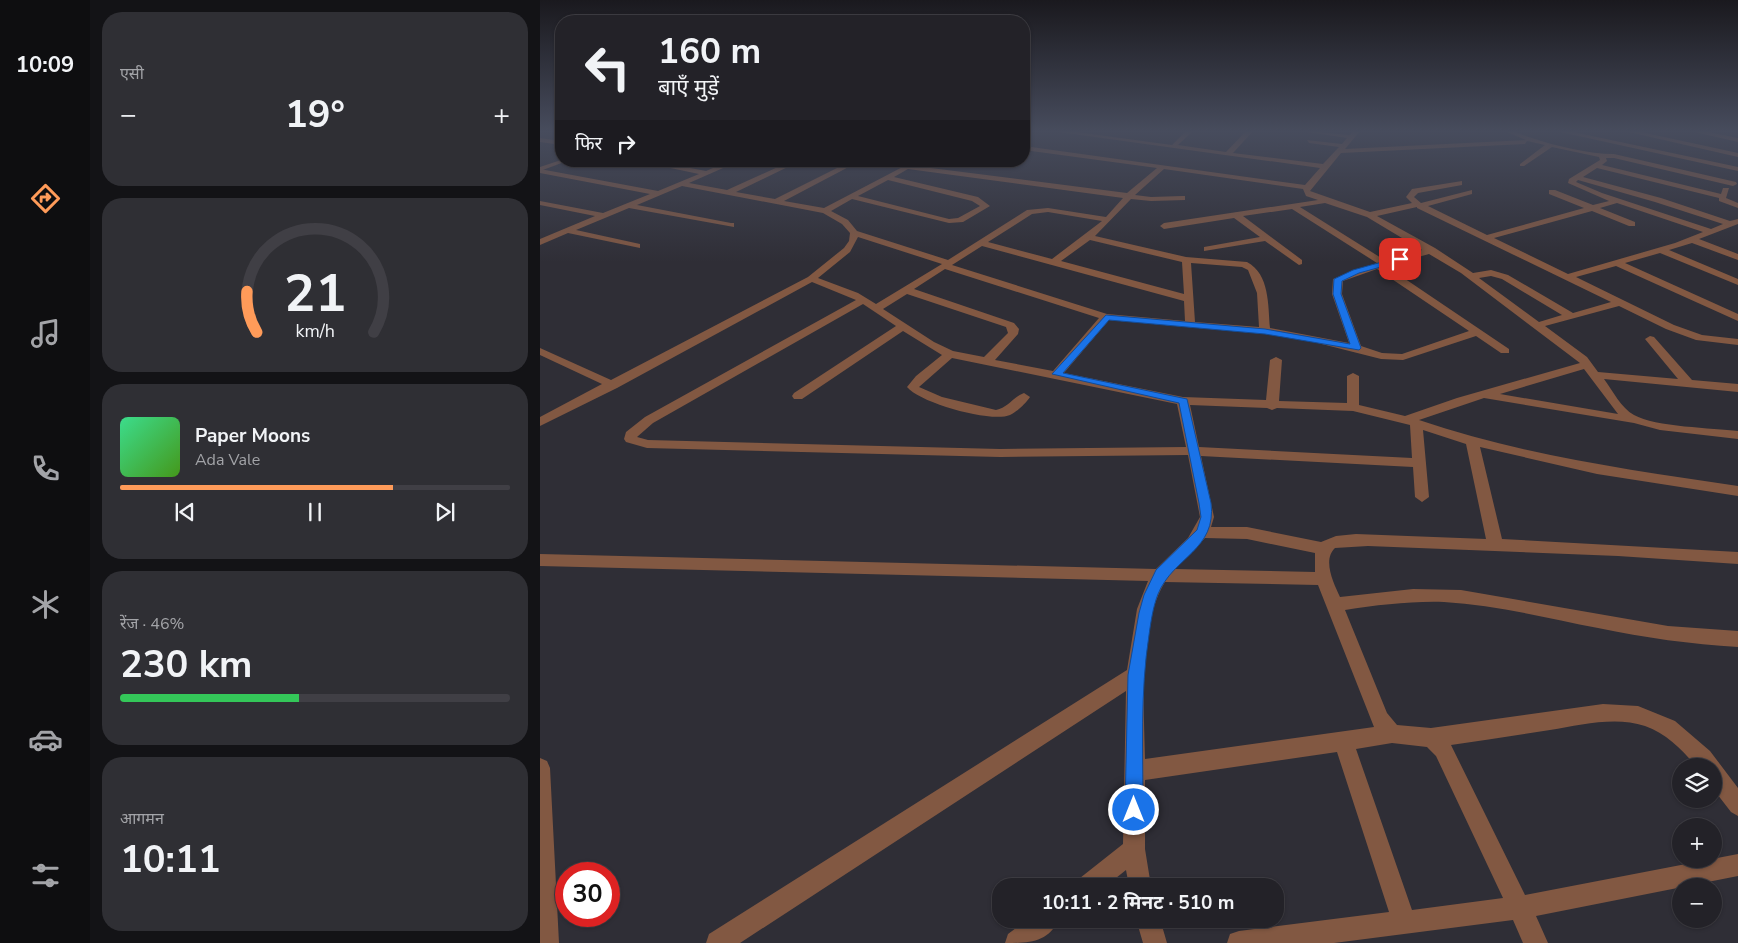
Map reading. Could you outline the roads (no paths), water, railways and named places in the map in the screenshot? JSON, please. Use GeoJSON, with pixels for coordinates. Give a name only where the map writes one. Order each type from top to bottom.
{"type":"FeatureCollection","features":[{"type":"Feature","properties":{"kind":"street"},"geometry":{"type":"LineString","coordinates":[[561,174],[660,193]]}},
{"type":"Feature","properties":{"kind":"street"},"geometry":{"type":"LineString","coordinates":[[540,242],[706,174]]}},
{"type":"Feature","properties":{"kind":"street"},"geometry":{"type":"LineString","coordinates":[[729,192],[769,174]]}},
{"type":"Feature","properties":{"kind":"street"},"geometry":{"type":"LineString","coordinates":[[777,201],[831,174]]}},
{"type":"Feature","properties":{"kind":"street"},"geometry":{"type":"LineString","coordinates":[[826,211],[894,174]]}},
{"type":"Feature","properties":{"kind":"street"},"geometry":{"type":"LineString","coordinates":[[961,174],[1151,199],[1182,198]]}},
{"type":"Feature","properties":{"kind":"street"},"geometry":{"type":"LineString","coordinates":[[1054,262],[1089,237],[1130,196],[1156,174]]}},
{"type":"Feature","properties":{"kind":"street"},"geometry":{"type":"LineString","coordinates":[[1209,174],[1307,187]]}},
{"type":"Feature","properties":{"kind":"street"},"geometry":{"type":"LineString","coordinates":[[1320,174],[1307,187],[1306,191],[1309,194],[1370,215],[1432,250],[1472,276],[1588,364],[1624,414],[1639,422]]}},
{"type":"Feature","properties":{"kind":"street"},"geometry":{"type":"LineString","coordinates":[[1583,174],[1572,182],[1574,185],[1712,232]]}},
{"type":"Feature","properties":{"kind":"street"},"geometry":{"type":"LineString","coordinates":[[1634,174],[1724,193]]}},
{"type":"Feature","properties":{"kind":"street"},"geometry":{"type":"LineString","coordinates":[[1658,174],[1724,193]]}},
{"type":"Feature","properties":{"kind":"street"},"geometry":{"type":"LineString","coordinates":[[1698,174],[1736,182]]}},
{"type":"Feature","properties":{"kind":"street"},"geometry":{"type":"LineString","coordinates":[[852,196],[949,221],[960,220],[986,206],[975,199],[887,178]]}},
{"type":"Feature","properties":{"kind":"street"},"geometry":{"type":"LineString","coordinates":[[1577,178],[1734,222]]}},
{"type":"Feature","properties":{"kind":"street"},"geometry":{"type":"LineString","coordinates":[[1724,193],[1736,182]]}},
{"type":"Feature","properties":{"kind":"street"},"geometry":{"type":"LineString","coordinates":[[1459,183],[1415,191],[1410,197],[1419,205],[1688,334],[1712,340],[1738,342]]}},
{"type":"Feature","properties":{"kind":"street"},"geometry":{"type":"LineString","coordinates":[[683,184],[826,211],[845,222],[854,233],[900,246],[946,264],[1106,317],[1302,336],[1356,348],[1381,356],[1403,357],[1477,332]]}},
{"type":"Feature","properties":{"kind":"street"},"geometry":{"type":"LineString","coordinates":[[1370,215],[1469,192]]}},
{"type":"Feature","properties":{"kind":"street"},"geometry":{"type":"LineString","coordinates":[[1552,192],[1632,224]]}},
{"type":"Feature","properties":{"kind":"street"},"geometry":{"type":"LineString","coordinates":[[1724,193],[1725,201],[1738,206]]}},
{"type":"Feature","properties":{"kind":"street"},"geometry":{"type":"LineString","coordinates":[[1164,226],[1326,201]]}},
{"type":"Feature","properties":{"kind":"street"},"geometry":{"type":"LineString","coordinates":[[1486,238],[1617,201]]}},
{"type":"Feature","properties":{"kind":"street"},"geometry":{"type":"LineString","coordinates":[[540,203],[605,216]]}},
{"type":"Feature","properties":{"kind":"street"},"geometry":{"type":"LineString","coordinates":[[629,206],[731,225]]}},
{"type":"Feature","properties":{"kind":"street"},"geometry":{"type":"LineString","coordinates":[[1293,206],[1381,264],[1505,351]]}},
{"type":"Feature","properties":{"kind":"street"},"geometry":{"type":"LineString","coordinates":[[876,309],[1023,215],[1035,211],[1059,211],[1108,220]]}},
{"type":"Feature","properties":{"kind":"street"},"geometry":{"type":"LineString","coordinates":[[1236,215],[1299,262]]}},
{"type":"Feature","properties":{"kind":"street"},"geometry":{"type":"LineString","coordinates":[[1567,277],[1693,240],[1734,222]]}},
{"type":"Feature","properties":{"kind":"street"},"geometry":{"type":"LineString","coordinates":[[569,231],[637,246]]}},
{"type":"Feature","properties":{"kind":"street"},"geometry":{"type":"LineString","coordinates":[[540,422],[811,279],[847,250],[853,241],[854,233]]}},
{"type":"Feature","properties":{"kind":"street"},"geometry":{"type":"LineString","coordinates":[[1089,237],[1186,260],[1244,264],[1253,267],[1259,277],[1265,332]]}},
{"type":"Feature","properties":{"kind":"street"},"geometry":{"type":"LineString","coordinates":[[1207,249],[1268,238]]}},
{"type":"Feature","properties":{"kind":"street"},"geometry":{"type":"LineString","coordinates":[[1693,240],[1738,257]]}},
{"type":"Feature","properties":{"kind":"street"},"geometry":{"type":"LineString","coordinates":[[981,243],[1189,299]]}},
{"type":"Feature","properties":{"kind":"street"},"geometry":{"type":"LineString","coordinates":[[1356,348],[1336,286],[1338,279],[1381,264],[1432,250]]}},
{"type":"Feature","properties":{"kind":"street"},"geometry":{"type":"LineString","coordinates":[[1661,250],[1738,282]]}},
{"type":"Feature","properties":{"kind":"street"},"geometry":{"type":"LineString","coordinates":[[1186,260],[1190,325]]}},
{"type":"Feature","properties":{"kind":"street"},"geometry":{"type":"LineString","coordinates":[[1616,262],[1738,318]]}},
{"type":"Feature","properties":{"kind":"street"},"geometry":{"type":"LineString","coordinates":[[1472,276],[1491,273],[1506,277],[1571,316]]}},
{"type":"Feature","properties":{"kind":"street"},"geometry":{"type":"LineString","coordinates":[[811,279],[846,290],[950,354],[1057,374],[1183,401],[1272,406],[1353,407],[1411,421],[1472,441],[1598,469],[1738,491]]}},
{"type":"Feature","properties":{"kind":"street"},"geometry":{"type":"LineString","coordinates":[[906,290],[1010,325],[1014,329],[1013,334],[987,361]]}},
{"type":"Feature","properties":{"kind":"street"},"geometry":{"type":"LineString","coordinates":[[862,300],[649,420],[636,429],[631,435],[631,439],[647,444],[1000,453],[1194,451],[1418,463]]}},
{"type":"Feature","properties":{"kind":"street"},"geometry":{"type":"LineString","coordinates":[[1538,325],[1620,303]]}},
{"type":"Feature","properties":{"kind":"street"},"geometry":{"type":"LineString","coordinates":[[1057,374],[1106,317]]}},
{"type":"Feature","properties":{"kind":"street"},"geometry":{"type":"LineString","coordinates":[[798,396],[902,326]]}},
{"type":"Feature","properties":{"kind":"street"},"geometry":{"type":"LineString","coordinates":[[1650,340],[1688,383]]}},
{"type":"Feature","properties":{"kind":"street"},"geometry":{"type":"LineString","coordinates":[[540,352],[613,385]]}},
{"type":"Feature","properties":{"kind":"street"},"geometry":{"type":"LineString","coordinates":[[950,354],[920,378],[913,387],[915,390],[926,396],[996,414],[1007,412],[1024,397]]}},
{"type":"Feature","properties":{"kind":"street"},"geometry":{"type":"LineString","coordinates":[[1272,406],[1276,360]]}},
{"type":"Feature","properties":{"kind":"street"},"geometry":{"type":"LineString","coordinates":[[1411,421],[1483,394],[1588,364]]}},
{"type":"Feature","properties":{"kind":"street"},"geometry":{"type":"LineString","coordinates":[[1596,375],[1738,388]]}},
{"type":"Feature","properties":{"kind":"street"},"geometry":{"type":"LineString","coordinates":[[1353,376],[1353,407]]}},
{"type":"Feature","properties":{"kind":"street"},"geometry":{"type":"LineString","coordinates":[[1483,394],[1639,422],[1738,435]]}},
{"type":"Feature","properties":{"kind":"street"},"geometry":{"type":"LineString","coordinates":[[1139,878],[1134,849],[1135,675],[1146,613],[1150,595],[1161,574],[1192,545],[1202,532],[1207,517],[1183,401]]}},
{"type":"Feature","properties":{"kind":"street"},"geometry":{"type":"LineString","coordinates":[[1411,421],[1422,497]]}},
{"type":"Feature","properties":{"kind":"street"},"geometry":{"type":"LineString","coordinates":[[1472,441],[1495,544]]}},
{"type":"Feature","properties":{"kind":"street"},"geometry":{"type":"LineString","coordinates":[[1202,532],[1247,533],[1324,549]]}},
{"type":"Feature","properties":{"kind":"street"},"geometry":{"type":"LineString","coordinates":[[1392,734],[1380,719],[1324,579],[1320,561],[1324,549],[1330,543],[1353,540],[1495,544],[1738,558]]}},
{"type":"Feature","properties":{"kind":"street"},"geometry":{"type":"LineString","coordinates":[[540,560],[1324,579]]}},
{"type":"Feature","properties":{"kind":"street"},"geometry":{"type":"LineString","coordinates":[[1333,605],[1399,596],[1460,597],[1674,636],[1735,641]]}},
{"type":"Feature","properties":{"kind":"street"},"geometry":{"type":"LineString","coordinates":[[718,943],[1135,675]]}},
{"type":"Feature","properties":{"kind":"street"},"geometry":{"type":"LineString","coordinates":[[1134,771],[1392,734],[1431,738],[1603,713],[1640,715],[1664,726],[1685,741],[1701,758]]}},
{"type":"Feature","properties":{"kind":"street"},"geometry":{"type":"LineString","coordinates":[[1431,738],[1438,742],[1448,756],[1536,943]]}},
{"type":"Feature","properties":{"kind":"street"},"geometry":{"type":"LineString","coordinates":[[1342,741],[1404,922]]}},
{"type":"Feature","properties":{"kind":"street"},"geometry":{"type":"LineString","coordinates":[[540,768],[547,943]]}},
{"type":"Feature","properties":{"kind":"street"},"geometry":{"type":"LineString","coordinates":[[1722,783],[1738,805]]}},
{"type":"Feature","properties":{"kind":"street"},"geometry":{"type":"LineString","coordinates":[[1098,878],[1134,849]]}},
{"type":"Feature","properties":{"kind":"street"},"geometry":{"type":"LineString","coordinates":[[1239,943],[1519,908],[1738,865]]}},
{"type":"Feature","properties":{"kind":"street"},"geometry":{"type":"LineString","coordinates":[[1017,943],[1036,928]]}},
{"type":"Feature","properties":{"kind":"street"},"geometry":{"type":"LineString","coordinates":[[1151,928],[1155,943]]}}]}
